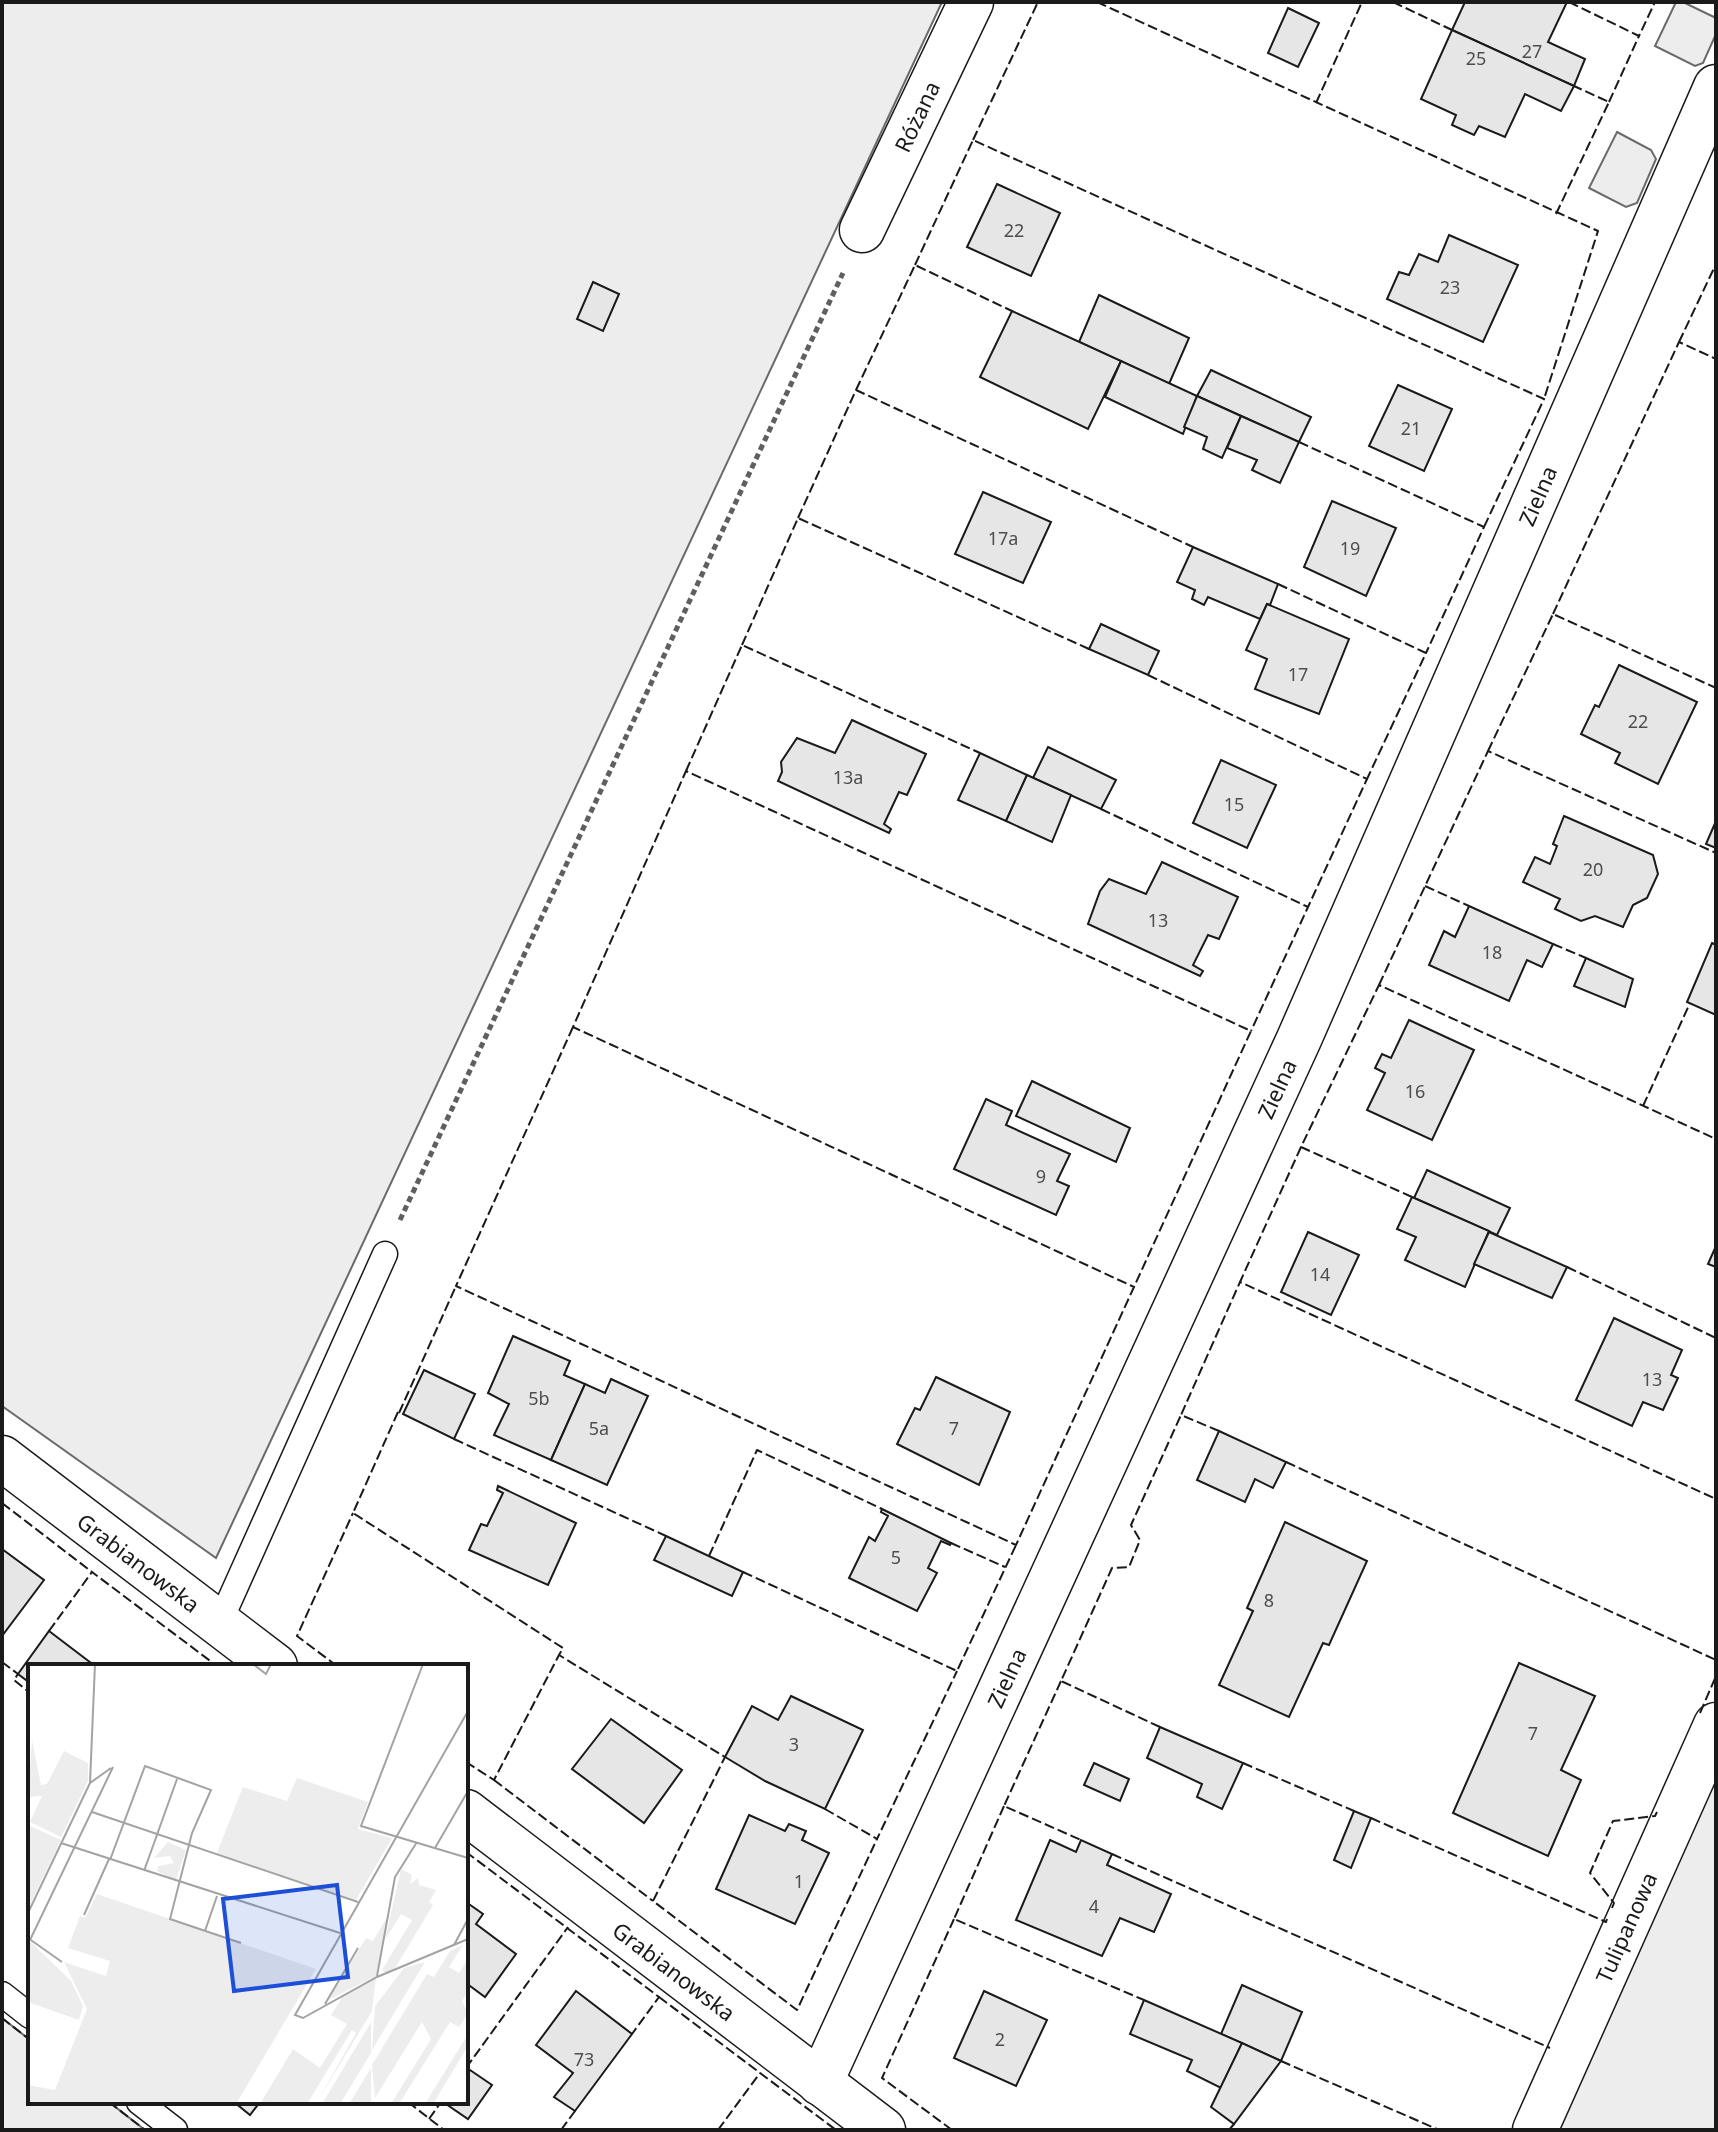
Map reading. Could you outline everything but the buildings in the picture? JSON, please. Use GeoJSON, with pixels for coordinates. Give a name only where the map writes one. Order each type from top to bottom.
{"type":"FeatureCollection","features":[{"type":"Feature","properties":{"kind":"street","name":"Różana"},"geometry":{"type":"LineString","coordinates":[[862,230],[971,2]]}},
{"type":"Feature","properties":{"kind":"street","name":"Zielna"},"geometry":{"type":"LineString","coordinates":[[820,2083],[1299,1039],[1716,87]]}},
{"type":"Feature","properties":{"kind":"street","name":"Grabianowska"},"geometry":{"type":"LineString","coordinates":[[2,1458],[272,1664]]}},
{"type":"Feature","properties":{"kind":"street","name":"Tulipanowa"},"geometry":{"type":"LineString","coordinates":[[1535,2130],[1716,1725]]}},
{"type":"Feature","properties":{"kind":"street","name":"Grabianowska"},"geometry":{"type":"LineString","coordinates":[[468,1814],[883,2130]]}},
{"type":"Feature","properties":{"kind":"lane"},"geometry":{"type":"LineString","coordinates":[[219,1624],[385,1254]]}},
{"type":"Feature","properties":{"kind":"lane"},"geometry":{"type":"LineString","coordinates":[[2,1994],[28,2014]]}},
{"type":"Feature","properties":{"kind":"lane"},"geometry":{"type":"LineString","coordinates":[[142,2104],[175,2130]]}},
{"type":"Feature","properties":{"kind":"path"},"geometry":{"type":"LineString","coordinates":[[385,1254],[862,230]]}},
{"type":"Feature","properties":{"kind":"shaded area"},"geometry":{"type":"Polygon","coordinates":[[[2,2],[942,2],[216,1558],[2,1406],[2,2]]]}},
{"type":"Feature","properties":{"kind":"shaded area"},"geometry":{"type":"Polygon","coordinates":[[[1676,2],[1683,2],[1716,18],[1716,34],[1703,63],[1695,66],[1655,46],[1676,2]]]}},
{"type":"Feature","properties":{"kind":"shaded area"},"geometry":{"type":"Polygon","coordinates":[[[1617,132],[1651,150],[1656,159],[1637,203],[1626,207],[1589,188],[1617,132]]]}},
{"type":"Feature","properties":{"kind":"shaded area"},"geometry":{"type":"Polygon","coordinates":[[[1716,1779],[1716,2130],[1549,2130],[1585,2068],[1716,1779]]]}},
{"type":"Feature","properties":{"kind":"shaded area"},"geometry":{"type":"Polygon","coordinates":[[[2,2018],[28,2038],[28,2104],[112,2104],[145,2130],[2,2130],[2,2018]]]}},
{"type":"Feature","properties":{"kind":"fence"},"geometry":{"type":"LineString","coordinates":[[973,140],[1038,2]]}},
{"type":"Feature","properties":{"kind":"fence"},"geometry":{"type":"LineString","coordinates":[[1097,2],[1598,231],[1544,399]]}},
{"type":"Feature","properties":{"kind":"fence"},"geometry":{"type":"LineString","coordinates":[[1316,103],[1362,2]]}},
{"type":"Feature","properties":{"kind":"fence"},"geometry":{"type":"LineString","coordinates":[[1393,2],[1452,30]]}},
{"type":"Feature","properties":{"kind":"fence"},"geometry":{"type":"LineString","coordinates":[[1569,2],[1639,36],[1655,2]]}},
{"type":"Feature","properties":{"kind":"fence"},"geometry":{"type":"LineString","coordinates":[[1609,102],[1639,36]]}},
{"type":"Feature","properties":{"kind":"fence"},"geometry":{"type":"LineString","coordinates":[[1556,214],[1609,102],[1574,86]]}},
{"type":"Feature","properties":{"kind":"fence"},"geometry":{"type":"LineString","coordinates":[[915,265],[973,140],[1544,399],[1484,527]]}},
{"type":"Feature","properties":{"kind":"fence"},"geometry":{"type":"LineString","coordinates":[[1679,342],[1716,264]]}},
{"type":"Feature","properties":{"kind":"fence"},"geometry":{"type":"LineString","coordinates":[[856,390],[915,265],[1012,311]]}},
{"type":"Feature","properties":{"kind":"fence"},"geometry":{"type":"LineString","coordinates":[[1553,614],[1679,342],[1716,359]]}},
{"type":"Feature","properties":{"kind":"fence"},"geometry":{"type":"LineString","coordinates":[[798,518],[856,390],[1193,547]]}},
{"type":"Feature","properties":{"kind":"fence"},"geometry":{"type":"LineString","coordinates":[[1299,442],[1484,527],[1426,653]]}},
{"type":"Feature","properties":{"kind":"fence"},"geometry":{"type":"LineString","coordinates":[[742,645],[798,518],[1089,649]]}},
{"type":"Feature","properties":{"kind":"fence"},"geometry":{"type":"LineString","coordinates":[[1278,584],[1426,653],[1367,779]]}},
{"type":"Feature","properties":{"kind":"fence"},"geometry":{"type":"LineString","coordinates":[[1488,751],[1553,614],[1716,688]]}},
{"type":"Feature","properties":{"kind":"fence"},"geometry":{"type":"LineString","coordinates":[[686,771],[742,645],[980,753]]}},
{"type":"Feature","properties":{"kind":"fence"},"geometry":{"type":"LineString","coordinates":[[1148,675],[1367,779],[1308,907]]}},
{"type":"Feature","properties":{"kind":"fence"},"geometry":{"type":"LineString","coordinates":[[1379,985],[1488,751],[1716,853]]}},
{"type":"Feature","properties":{"kind":"fence"},"geometry":{"type":"LineString","coordinates":[[573,1027],[456,1286],[1016,1545],[1251,1031],[686,771],[573,1027],[1134,1287]]}},
{"type":"Feature","properties":{"kind":"fence"},"geometry":{"type":"LineString","coordinates":[[1101,809],[1308,907],[1251,1031]]}},
{"type":"Feature","properties":{"kind":"fence"},"geometry":{"type":"LineString","coordinates":[[1425,886],[1469,906]]}},
{"type":"Feature","properties":{"kind":"fence"},"geometry":{"type":"LineString","coordinates":[[1553,944],[1586,958]]}},
{"type":"Feature","properties":{"kind":"fence"},"geometry":{"type":"LineString","coordinates":[[1412,1197],[1301,1147],[1379,985],[1716,1139]]}},
{"type":"Feature","properties":{"kind":"fence"},"geometry":{"type":"LineString","coordinates":[[1643,1106],[1690,1003]]}},
{"type":"Feature","properties":{"kind":"fence"},"geometry":{"type":"LineString","coordinates":[[1301,1147],[1240,1282],[1716,1499]]}},
{"type":"Feature","properties":{"kind":"fence"},"geometry":{"type":"LineString","coordinates":[[1567,1267],[1716,1338]]}},
{"type":"Feature","properties":{"kind":"fence"},"geometry":{"type":"LineString","coordinates":[[1219,1431],[1181,1415],[1240,1282]]}},
{"type":"Feature","properties":{"kind":"fence"},"geometry":{"type":"LineString","coordinates":[[399,1413],[456,1286]]}},
{"type":"Feature","properties":{"kind":"fence"},"geometry":{"type":"LineString","coordinates":[[398,1412],[353,1513],[563,1648],[559,1655],[725,1757],[653,1901],[797,2010],[877,1839]]}},
{"type":"Feature","properties":{"kind":"fence"},"geometry":{"type":"LineString","coordinates":[[1160,1727],[1061,1681],[1112,1568],[1129,1567],[1140,1540],[1131,1525],[1181,1415]]}},
{"type":"Feature","properties":{"kind":"fence"},"geometry":{"type":"LineString","coordinates":[[454,1439],[666,1536]]}},
{"type":"Feature","properties":{"kind":"fence"},"geometry":{"type":"LineString","coordinates":[[709,1556],[757,1450],[882,1509]]}},
{"type":"Feature","properties":{"kind":"fence"},"geometry":{"type":"LineString","coordinates":[[1286,1462],[1716,1660]]}},
{"type":"Feature","properties":{"kind":"fence"},"geometry":{"type":"LineString","coordinates":[[2,1503],[92,1572]]}},
{"type":"Feature","properties":{"kind":"fence"},"geometry":{"type":"LineString","coordinates":[[334,1664],[297,1636],[353,1513]]}},
{"type":"Feature","properties":{"kind":"fence"},"geometry":{"type":"LineString","coordinates":[[951,1543],[1005,1567]]}},
{"type":"Feature","properties":{"kind":"fence"},"geometry":{"type":"LineString","coordinates":[[743,1572],[957,1671],[1016,1545]]}},
{"type":"Feature","properties":{"kind":"fence"},"geometry":{"type":"LineString","coordinates":[[49,1631],[92,1572],[214,1664]]}},
{"type":"Feature","properties":{"kind":"fence"},"geometry":{"type":"LineString","coordinates":[[468,1763],[494,1780],[559,1655]]}},
{"type":"Feature","properties":{"kind":"fence"},"geometry":{"type":"LineString","coordinates":[[2,1662],[18,1674],[14,1680],[28,1691]]}},
{"type":"Feature","properties":{"kind":"fence"},"geometry":{"type":"LineString","coordinates":[[825,1809],[877,1839],[957,1671]]}},
{"type":"Feature","properties":{"kind":"fence"},"geometry":{"type":"LineString","coordinates":[[1700,1713],[1716,1676]]}},
{"type":"Feature","properties":{"kind":"fence"},"geometry":{"type":"LineString","coordinates":[[1061,1681],[1004,1806],[1081,1840]]}},
{"type":"Feature","properties":{"kind":"fence"},"geometry":{"type":"LineString","coordinates":[[1243,1763],[1354,1811]]}},
{"type":"Feature","properties":{"kind":"fence"},"geometry":{"type":"LineString","coordinates":[[494,1780],[653,1901]]}},
{"type":"Feature","properties":{"kind":"fence"},"geometry":{"type":"LineString","coordinates":[[1004,1806],[954,1919],[1144,2000]]}},
{"type":"Feature","properties":{"kind":"fence"},"geometry":{"type":"LineString","coordinates":[[1612,1908],[1614,1903],[1590,1873],[1613,1821],[1655,1816],[1657,1812]]}},
{"type":"Feature","properties":{"kind":"fence"},"geometry":{"type":"LineString","coordinates":[[1371,1818],[1606,1922],[1607,1919]]}},
{"type":"Feature","properties":{"kind":"fence"},"geometry":{"type":"LineString","coordinates":[[468,1854],[659,1997],[632,2034]]}},
{"type":"Feature","properties":{"kind":"fence"},"geometry":{"type":"LineString","coordinates":[[1112,1854],[1550,2048]]}},
{"type":"Feature","properties":{"kind":"fence"},"geometry":{"type":"LineString","coordinates":[[952,2130],[882,2078],[954,1919]]}},
{"type":"Feature","properties":{"kind":"fence"},"geometry":{"type":"LineString","coordinates":[[468,2065],[568,1927]]}},
{"type":"Feature","properties":{"kind":"fence"},"geometry":{"type":"LineString","coordinates":[[659,1997],[836,2130]]}},
{"type":"Feature","properties":{"kind":"fence"},"geometry":{"type":"LineString","coordinates":[[2,2018],[28,2038]]}},
{"type":"Feature","properties":{"kind":"fence"},"geometry":{"type":"LineString","coordinates":[[1281,2061],[1439,2130]]}},
{"type":"Feature","properties":{"kind":"fence"},"geometry":{"type":"LineString","coordinates":[[718,2130],[760,2073]]}},
{"type":"Feature","properties":{"kind":"fence"},"geometry":{"type":"LineString","coordinates":[[112,2104],[145,2130]]}},
{"type":"Feature","properties":{"kind":"fence"},"geometry":{"type":"LineString","coordinates":[[411,2104],[444,2130]]}},
{"type":"Feature","properties":{"kind":"fence"},"geometry":{"type":"LineString","coordinates":[[429,2119],[440,2104]]}},
{"type":"Feature","properties":{"kind":"fence"},"geometry":{"type":"LineString","coordinates":[[561,2130],[575,2111]]}},
{"type":"Feature","properties":{"kind":"fence"},"geometry":{"type":"LineString","coordinates":[[1229,2130],[1234,2124]]}}]}
